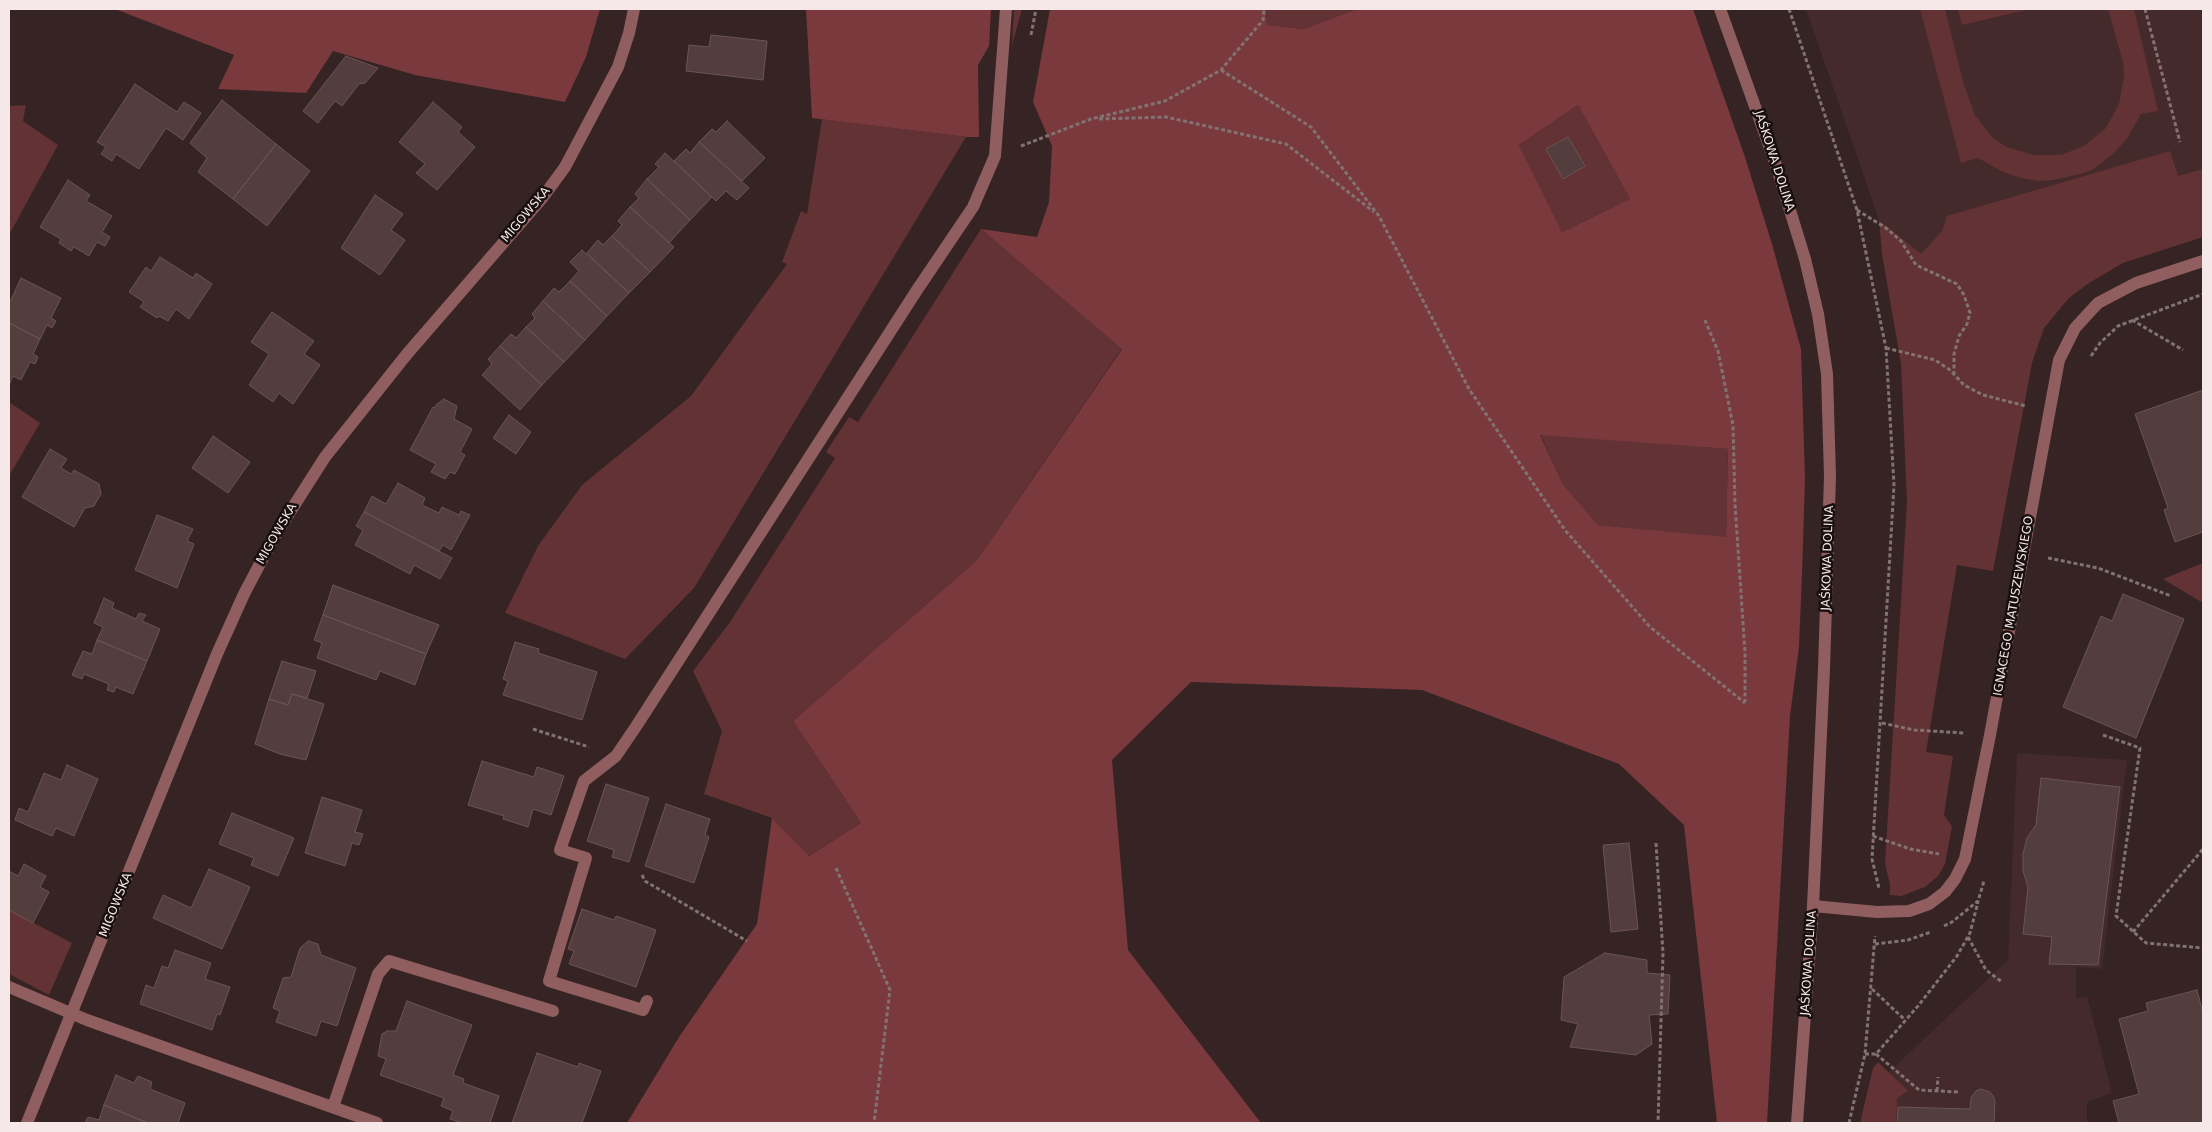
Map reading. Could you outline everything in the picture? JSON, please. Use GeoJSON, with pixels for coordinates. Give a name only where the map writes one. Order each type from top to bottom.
{"type":"FeatureCollection","features":[{"type":"Feature","properties":{"kind":"street","name":"MIGOWSKA"},"geometry":{"type":"LineString","coordinates":[[27,1123],[217,654],[244,594],[274,537],[326,457],[407,354],[543,197],[565,167],[618,67],[629,33],[634,9]]}},
{"type":"Feature","properties":{"kind":"street"},"geometry":{"type":"LineString","coordinates":[[646,1001],[644,1010],[548,981],[586,858],[560,850],[584,781],[616,756],[973,207],[994,156],[1006,9]]}},
{"type":"Feature","properties":{"kind":"street","name":"JAŚKOWA DOLINA"},"geometry":{"type":"LineString","coordinates":[[1720,9],[1776,165],[1805,259],[1818,314],[1827,374],[1830,476],[1824,669],[1813,906],[1797,1123]]}},
{"type":"Feature","properties":{"kind":"street","name":"IGNACEGO MATUSZEWSKIEGO"},"geometry":{"type":"LineString","coordinates":[[1813,906],[1877,912],[1909,910],[1929,904],[1945,892],[1956,879],[1965,858],[1990,735],[2059,360],[2075,328],[2098,303],[2136,283],[2203,262]]}},
{"type":"Feature","properties":{"kind":"street"},"geometry":{"type":"LineString","coordinates":[[333,1108],[378,974],[389,961],[552,1012]]}},
{"type":"Feature","properties":{"kind":"street"},"geometry":{"type":"LineString","coordinates":[[9,987],[72,1014],[377,1123]]}},
{"type":"Feature","properties":{"kind":"path"},"geometry":{"type":"LineString","coordinates":[[994,156],[1091,119],[1165,101],[1221,70],[1263,20],[1264,9]]}},
{"type":"Feature","properties":{"kind":"path"},"geometry":{"type":"LineString","coordinates":[[1789,9],[1857,210],[1886,348],[1894,485],[1882,723],[1873,836],[1872,859],[1879,886],[1872,989],[1865,1054],[1849,1123]]}},
{"type":"Feature","properties":{"kind":"path"},"geometry":{"type":"LineString","coordinates":[[2145,9],[2180,142]]}},
{"type":"Feature","properties":{"kind":"path"},"geometry":{"type":"LineString","coordinates":[[1221,70],[1311,127],[1379,216],[1469,389],[1565,530],[1650,627],[1745,703],[1745,653],[1735,504],[1733,425],[1718,350],[1705,320]]}},
{"type":"Feature","properties":{"kind":"path"},"geometry":{"type":"LineString","coordinates":[[1091,119],[1166,117],[1286,144],[1379,216]]}},
{"type":"Feature","properties":{"kind":"path"},"geometry":{"type":"LineString","coordinates":[[1857,210],[1886,228],[1901,241],[1916,265],[1957,284],[1964,295],[1970,313],[1968,324],[1959,336],[1954,374]]}},
{"type":"Feature","properties":{"kind":"path"},"geometry":{"type":"LineString","coordinates":[[2131,320],[2183,350]]}},
{"type":"Feature","properties":{"kind":"path"},"geometry":{"type":"LineString","coordinates":[[1886,348],[1935,360],[1954,374],[1964,385],[1983,395],[2050,412]]}},
{"type":"Feature","properties":{"kind":"path"},"geometry":{"type":"LineString","coordinates":[[2045,558],[2098,568],[2171,596]]}},
{"type":"Feature","properties":{"kind":"path"},"geometry":{"type":"LineString","coordinates":[[1882,723],[1914,730],[1990,735]]}},
{"type":"Feature","properties":{"kind":"path"},"geometry":{"type":"LineString","coordinates":[[533,729],[616,756]]}},
{"type":"Feature","properties":{"kind":"path"},"geometry":{"type":"LineString","coordinates":[[2103,735],[2140,748],[2116,916],[2146,943],[2203,948]]}},
{"type":"Feature","properties":{"kind":"path"},"geometry":{"type":"LineString","coordinates":[[1873,836],[1910,849],[1965,858]]}},
{"type":"Feature","properties":{"kind":"path"},"geometry":{"type":"LineString","coordinates":[[1656,843],[1663,953],[1658,1123]]}},
{"type":"Feature","properties":{"kind":"path"},"geometry":{"type":"LineString","coordinates":[[2133,932],[2203,849]]}},
{"type":"Feature","properties":{"kind":"path"},"geometry":{"type":"LineString","coordinates":[[836,868],[890,990],[874,1123]]}},
{"type":"Feature","properties":{"kind":"path"},"geometry":{"type":"LineString","coordinates":[[642,875],[645,881],[747,941]]}},
{"type":"Feature","properties":{"kind":"path"},"geometry":{"type":"LineString","coordinates":[[1876,1054],[1957,956],[1968,936],[1978,901]]}},
{"type":"Feature","properties":{"kind":"path"},"geometry":{"type":"LineString","coordinates":[[1968,936],[1986,970],[2002,982]]}},
{"type":"Feature","properties":{"kind":"path"},"geometry":{"type":"LineString","coordinates":[[1872,989],[1906,1020]]}},
{"type":"Feature","properties":{"kind":"path"},"geometry":{"type":"LineString","coordinates":[[1865,1054],[1876,1054],[1919,1090],[1958,1092]]}},
{"type":"Feature","properties":{"kind":"path"},"geometry":{"type":"LineString","coordinates":[[1937,1091],[1938,1077]]}},
{"type":"Feature","properties":{"kind":"shaded area"},"geometry":{"type":"Polygon","coordinates":[[[115,9],[600,9],[586,57],[565,102],[415,75],[333,51],[306,93],[218,89],[234,55],[115,9]]]}},
{"type":"Feature","properties":{"kind":"shaded area"},"geometry":{"type":"Polygon","coordinates":[[[806,9],[991,9],[989,46],[978,65],[979,137],[812,118],[806,9]]]}},
{"type":"Feature","properties":{"kind":"shaded area"},"geometry":{"type":"Polygon","coordinates":[[[1014,9],[1022,9],[1012,45],[1014,9]]]}},
{"type":"Feature","properties":{"kind":"shaded area"},"geometry":{"type":"Polygon","coordinates":[[[1050,9],[1266,9],[1267,25],[1303,29],[1357,9],[1693,9],[1745,157],[1772,244],[1801,349],[1805,479],[1799,647],[1790,716],[1767,1123],[1717,1123],[1684,825],[1619,764],[1422,690],[1191,682],[1112,760],[1128,950],[1261,1123],[627,1123],[679,1037],[757,924],[772,818],[809,856],[861,823],[793,721],[977,560],[1122,349],[981,229],[1037,237],[1049,202],[1052,146],[1033,102],[1050,9]],[[1578,105],[1519,145],[1562,232],[1630,199],[1578,105]],[[1540,435],[1563,484],[1598,525],[1726,537],[1728,449],[1540,435]]]}},
{"type":"Feature","properties":{"kind":"shaded area"},"geometry":{"type":"Polygon","coordinates":[[[1266,9],[1357,9],[1303,29],[1267,25],[1266,9]]]}},
{"type":"Feature","properties":{"kind":"shaded area"},"geometry":{"type":"Polygon","coordinates":[[[1806,9],[2203,9],[2203,214],[1951,280],[1879,220],[1806,9]]]}},
{"type":"Feature","properties":{"kind":"shaded area"},"geometry":{"type":"Polygon","coordinates":[[[1920,9],[1945,9],[1963,82],[1975,115],[1992,137],[2006,147],[2034,155],[2061,155],[2084,146],[2106,128],[2119,104],[2124,76],[2123,62],[2108,9],[2134,9],[2158,111],[2141,114],[2128,137],[2113,154],[2092,170],[2080,174],[2039,181],[2003,172],[1978,158],[1961,163],[1920,9]]]}},
{"type":"Feature","properties":{"kind":"shaded area"},"geometry":{"type":"Polygon","coordinates":[[[1958,9],[2031,9],[1962,25],[1958,9]]]}},
{"type":"Feature","properties":{"kind":"shaded area"},"geometry":{"type":"Polygon","coordinates":[[[26,105],[23,121],[58,145],[9,235],[9,106],[26,105]]]}},
{"type":"Feature","properties":{"kind":"shaded area"},"geometry":{"type":"Polygon","coordinates":[[[1578,105],[1630,199],[1562,232],[1519,145],[1578,105]]]}},
{"type":"Feature","properties":{"kind":"shaded area"},"geometry":{"type":"Polygon","coordinates":[[[822,119],[966,137],[694,588],[625,659],[505,613],[538,546],[582,485],[691,396],[787,264],[782,262],[801,211],[807,214],[822,119]]]}},
{"type":"Feature","properties":{"kind":"shaded area"},"geometry":{"type":"Polygon","coordinates":[[[2170,151],[2178,176],[2203,169],[2203,237],[2123,263],[2089,283],[2069,298],[2044,328],[2032,363],[1993,571],[1957,565],[1926,752],[1953,756],[1944,815],[1952,826],[1945,864],[1938,876],[1925,887],[1901,896],[1890,895],[1890,885],[1885,863],[1907,502],[1901,364],[1882,254],[1879,220],[1921,254],[1942,231],[1947,216],[2170,151]]]}},
{"type":"Feature","properties":{"kind":"shaded area"},"geometry":{"type":"Polygon","coordinates":[[[981,229],[1122,348],[977,560],[793,721],[861,823],[809,856],[772,818],[704,794],[722,731],[693,671],[730,622],[835,458],[826,452],[849,417],[858,422],[981,229]]]}},
{"type":"Feature","properties":{"kind":"shaded area"},"geometry":{"type":"Polygon","coordinates":[[[9,402],[40,423],[9,476],[9,402]]]}},
{"type":"Feature","properties":{"kind":"shaded area"},"geometry":{"type":"Polygon","coordinates":[[[1540,434],[1728,449],[1726,538],[1598,525],[1563,484],[1540,434]]]}},
{"type":"Feature","properties":{"kind":"shaded area"},"geometry":{"type":"Polygon","coordinates":[[[2203,563],[2203,603],[2163,579],[2203,563]]]}},
{"type":"Feature","properties":{"kind":"shaded area"},"geometry":{"type":"Polygon","coordinates":[[[2017,753],[2127,760],[2102,969],[2076,967],[2076,999],[2087,996],[2112,1093],[2087,1102],[2087,1123],[1873,1123],[1875,1085],[2008,960],[2017,753]]]}},
{"type":"Feature","properties":{"kind":"shaded area"},"geometry":{"type":"Polygon","coordinates":[[[9,910],[72,943],[49,995],[9,974],[9,910]]]}},
{"type":"Feature","properties":{"kind":"shaded area"},"geometry":{"type":"Polygon","coordinates":[[[1878,1062],[1908,1091],[1897,1098],[1896,1123],[1860,1123],[1873,1068],[1878,1062]]]}},
{"type":"Feature","properties":{"kind":"building"},"geometry":{"type":"Polygon","coordinates":[[[711,35],[767,41],[763,80],[686,71],[689,45],[709,47],[711,35]]]}},
{"type":"Feature","properties":{"kind":"building"},"geometry":{"type":"Polygon","coordinates":[[[346,56],[378,68],[365,83],[359,84],[342,106],[335,101],[318,123],[303,111],[346,56]]]}},
{"type":"Feature","properties":{"kind":"building"},"geometry":{"type":"Polygon","coordinates":[[[135,84],[177,112],[184,102],[201,113],[183,140],[166,128],[139,169],[116,154],[112,161],[101,154],[106,147],[97,142],[135,84]]]}},
{"type":"Feature","properties":{"kind":"building"},"geometry":{"type":"Polygon","coordinates":[[[222,100],[276,144],[233,199],[198,172],[207,158],[190,143],[222,100]]]}},
{"type":"Feature","properties":{"kind":"building"},"geometry":{"type":"Polygon","coordinates":[[[433,102],[462,127],[458,132],[475,147],[437,190],[416,173],[425,164],[399,142],[433,102]]]}},
{"type":"Feature","properties":{"kind":"building"},"geometry":{"type":"Polygon","coordinates":[[[727,121],[765,158],[742,181],[699,142],[712,129],[716,132],[727,121]]]}},
{"type":"Feature","properties":{"kind":"building"},"geometry":{"type":"Polygon","coordinates":[[[1568,137],[1585,166],[1563,179],[1546,149],[1568,137]]]}},
{"type":"Feature","properties":{"kind":"building"},"geometry":{"type":"Polygon","coordinates":[[[699,142],[749,188],[737,200],[726,191],[716,201],[674,161],[686,149],[690,153],[699,142]]]}},
{"type":"Feature","properties":{"kind":"building"},"geometry":{"type":"Polygon","coordinates":[[[276,144],[310,171],[267,226],[233,199],[276,144]]]}},
{"type":"Feature","properties":{"kind":"building"},"geometry":{"type":"Polygon","coordinates":[[[665,153],[712,197],[690,220],[647,179],[659,167],[655,164],[665,153]]]}},
{"type":"Feature","properties":{"kind":"building"},"geometry":{"type":"Polygon","coordinates":[[[647,179],[690,220],[669,243],[630,207],[639,198],[635,194],[647,179]]]}},
{"type":"Feature","properties":{"kind":"building"},"geometry":{"type":"Polygon","coordinates":[[[68,180],[90,195],[86,201],[112,216],[102,232],[110,237],[105,246],[97,242],[89,256],[74,247],[71,251],[59,243],[61,239],[40,227],[68,180]]]}},
{"type":"Feature","properties":{"kind":"building"},"geometry":{"type":"Polygon","coordinates":[[[375,195],[403,214],[391,230],[405,240],[380,275],[341,248],[375,195]]]}},
{"type":"Feature","properties":{"kind":"building"},"geometry":{"type":"Polygon","coordinates":[[[630,207],[674,247],[650,272],[612,236],[622,225],[618,221],[630,207]]]}},
{"type":"Feature","properties":{"kind":"building"},"geometry":{"type":"Polygon","coordinates":[[[612,236],[650,272],[629,293],[587,253],[598,240],[603,245],[612,236]]]}},
{"type":"Feature","properties":{"kind":"building"},"geometry":{"type":"Polygon","coordinates":[[[582,250],[629,293],[607,316],[570,281],[579,271],[570,262],[582,250]]]}},
{"type":"Feature","properties":{"kind":"building"},"geometry":{"type":"Polygon","coordinates":[[[160,257],[193,278],[196,273],[212,284],[189,319],[176,309],[168,321],[159,316],[157,318],[140,307],[144,302],[129,292],[146,267],[151,271],[160,257]]]}},
{"type":"Feature","properties":{"kind":"building"},"geometry":{"type":"Polygon","coordinates":[[[21,278],[61,298],[51,318],[56,321],[52,328],[47,325],[40,339],[9,323],[9,304],[21,278]]]}},
{"type":"Feature","properties":{"kind":"building"},"geometry":{"type":"Polygon","coordinates":[[[570,281],[607,316],[585,340],[543,301],[554,288],[559,292],[570,281]]]}},
{"type":"Feature","properties":{"kind":"building"},"geometry":{"type":"Polygon","coordinates":[[[543,301],[585,340],[564,362],[526,327],[535,318],[532,314],[543,301]]]}},
{"type":"Feature","properties":{"kind":"building"},"geometry":{"type":"Polygon","coordinates":[[[272,312],[314,341],[304,354],[320,365],[293,404],[279,393],[273,402],[249,385],[269,354],[251,342],[272,312]]]}},
{"type":"Feature","properties":{"kind":"building"},"geometry":{"type":"Polygon","coordinates":[[[9,323],[40,339],[33,354],[38,357],[35,364],[30,362],[21,380],[13,376],[9,385],[9,323]]]}},
{"type":"Feature","properties":{"kind":"building"},"geometry":{"type":"Polygon","coordinates":[[[526,327],[564,362],[542,385],[500,346],[511,334],[516,338],[526,327]]]}},
{"type":"Feature","properties":{"kind":"building"},"geometry":{"type":"Polygon","coordinates":[[[500,346],[542,385],[520,410],[482,375],[492,364],[488,359],[500,346]]]}},
{"type":"Feature","properties":{"kind":"building"},"geometry":{"type":"Polygon","coordinates":[[[2203,390],[2203,532],[2175,542],[2164,510],[2168,508],[2135,414],[2203,390]]]}},
{"type":"Feature","properties":{"kind":"building"},"geometry":{"type":"Polygon","coordinates":[[[444,399],[457,406],[454,419],[472,429],[460,452],[465,455],[455,474],[450,472],[445,479],[431,472],[436,464],[410,450],[433,407],[444,399]]]}},
{"type":"Feature","properties":{"kind":"building"},"geometry":{"type":"Polygon","coordinates":[[[509,415],[531,432],[516,454],[493,438],[509,415]]]}},
{"type":"Feature","properties":{"kind":"building"},"geometry":{"type":"Polygon","coordinates":[[[213,436],[250,462],[228,493],[192,468],[213,436]]]}},
{"type":"Feature","properties":{"kind":"building"},"geometry":{"type":"Polygon","coordinates":[[[50,449],[67,459],[61,468],[71,474],[74,470],[99,484],[101,494],[94,506],[85,508],[74,527],[22,497],[50,449]]]}},
{"type":"Feature","properties":{"kind":"building"},"geometry":{"type":"Polygon","coordinates":[[[398,483],[425,498],[422,505],[439,513],[442,507],[459,515],[461,511],[470,515],[451,550],[443,545],[439,551],[364,512],[372,496],[386,504],[398,483]]]}},
{"type":"Feature","properties":{"kind":"building"},"geometry":{"type":"Polygon","coordinates":[[[364,512],[452,558],[440,579],[414,565],[410,574],[355,545],[363,530],[356,526],[364,512]]]}},
{"type":"Feature","properties":{"kind":"building"},"geometry":{"type":"Polygon","coordinates":[[[157,515],[193,529],[187,541],[194,544],[177,588],[135,570],[157,515]]]}},
{"type":"Feature","properties":{"kind":"building"},"geometry":{"type":"Polygon","coordinates":[[[333,585],[439,625],[426,654],[323,615],[333,585]]]}},
{"type":"Feature","properties":{"kind":"building"},"geometry":{"type":"Polygon","coordinates":[[[2123,594],[2184,619],[2136,738],[2063,707],[2101,616],[2112,621],[2123,594]]]}},
{"type":"Feature","properties":{"kind":"building"},"geometry":{"type":"Polygon","coordinates":[[[104,598],[114,603],[112,608],[136,619],[139,613],[146,615],[142,621],[160,629],[147,661],[97,640],[103,627],[94,623],[104,598]]]}},
{"type":"Feature","properties":{"kind":"building"},"geometry":{"type":"Polygon","coordinates":[[[323,615],[426,654],[415,685],[380,671],[376,680],[317,658],[322,643],[314,640],[323,615]]]}},
{"type":"Feature","properties":{"kind":"building"},"geometry":{"type":"Polygon","coordinates":[[[97,640],[147,661],[133,694],[116,687],[114,692],[107,690],[109,684],[84,674],[82,679],[72,675],[83,651],[92,654],[97,640]]]}},
{"type":"Feature","properties":{"kind":"building"},"geometry":{"type":"Polygon","coordinates":[[[515,642],[539,649],[538,653],[597,672],[582,720],[503,695],[508,681],[503,679],[515,642]]]}},
{"type":"Feature","properties":{"kind":"building"},"geometry":{"type":"Polygon","coordinates":[[[282,661],[316,671],[307,698],[292,694],[288,705],[269,699],[282,661]]]}},
{"type":"Feature","properties":{"kind":"building"},"geometry":{"type":"Polygon","coordinates":[[[292,694],[324,704],[306,760],[280,754],[255,744],[269,699],[288,705],[292,694]]]}},
{"type":"Feature","properties":{"kind":"building"},"geometry":{"type":"Polygon","coordinates":[[[482,761],[534,777],[537,767],[564,776],[551,815],[533,809],[528,827],[503,819],[504,816],[468,805],[482,761]]]}},
{"type":"Feature","properties":{"kind":"building"},"geometry":{"type":"Polygon","coordinates":[[[67,765],[98,779],[74,836],[56,828],[52,836],[15,820],[19,808],[28,812],[44,773],[61,780],[67,765]]]}},
{"type":"Feature","properties":{"kind":"building"},"geometry":{"type":"Polygon","coordinates":[[[2041,778],[2120,787],[2098,965],[2049,964],[2052,937],[2023,934],[2028,887],[2023,871],[2023,854],[2027,838],[2036,825],[2041,778]]]}},
{"type":"Feature","properties":{"kind":"building"},"geometry":{"type":"Polygon","coordinates":[[[606,784],[649,798],[629,862],[612,857],[614,850],[587,841],[606,784]]]}},
{"type":"Feature","properties":{"kind":"building"},"geometry":{"type":"Polygon","coordinates":[[[322,797],[362,810],[355,832],[363,834],[359,845],[352,843],[345,866],[305,853],[322,797]]]}},
{"type":"Feature","properties":{"kind":"building"},"geometry":{"type":"Polygon","coordinates":[[[666,804],[710,819],[705,835],[709,837],[694,883],[645,866],[666,804]]]}},
{"type":"Feature","properties":{"kind":"building"},"geometry":{"type":"Polygon","coordinates":[[[232,813],[294,838],[278,876],[251,865],[254,858],[219,844],[232,813]]]}},
{"type":"Feature","properties":{"kind":"building"},"geometry":{"type":"Polygon","coordinates":[[[1629,843],[1638,929],[1611,932],[1603,845],[1629,843]]]}},
{"type":"Feature","properties":{"kind":"building"},"geometry":{"type":"Polygon","coordinates":[[[24,864],[46,876],[40,887],[49,892],[33,923],[9,910],[9,871],[18,876],[24,864]]]}},
{"type":"Feature","properties":{"kind":"building"},"geometry":{"type":"Polygon","coordinates":[[[209,869],[250,887],[222,949],[153,918],[163,895],[191,908],[209,869]]]}},
{"type":"Feature","properties":{"kind":"building"},"geometry":{"type":"Polygon","coordinates":[[[582,909],[614,920],[616,916],[656,930],[636,987],[569,964],[574,951],[568,949],[582,909]]]}},
{"type":"Feature","properties":{"kind":"building"},"geometry":{"type":"Polygon","coordinates":[[[308,941],[318,944],[321,955],[356,968],[337,1026],[321,1021],[316,1036],[276,1022],[280,1011],[273,1008],[283,978],[291,977],[300,948],[308,941]]]}},
{"type":"Feature","properties":{"kind":"building"},"geometry":{"type":"Polygon","coordinates":[[[175,950],[211,963],[205,979],[230,987],[220,1015],[217,1014],[212,1030],[140,1004],[146,985],[154,988],[162,966],[168,968],[175,950]]]}},
{"type":"Feature","properties":{"kind":"building"},"geometry":{"type":"Polygon","coordinates":[[[1605,953],[1647,960],[1647,973],[1670,975],[1668,1014],[1649,1015],[1652,1044],[1636,1055],[1570,1047],[1578,1024],[1561,1020],[1564,977],[1605,953]]]}},
{"type":"Feature","properties":{"kind":"building"},"geometry":{"type":"Polygon","coordinates":[[[2197,990],[2203,1013],[2203,1123],[2119,1123],[2113,1101],[2139,1094],[2119,1019],[2148,1011],[2146,1003],[2197,990]]]}},
{"type":"Feature","properties":{"kind":"building"},"geometry":{"type":"Polygon","coordinates":[[[407,1001],[472,1025],[453,1075],[464,1079],[463,1083],[499,1096],[490,1123],[463,1123],[450,1119],[453,1111],[441,1106],[444,1098],[380,1075],[386,1059],[378,1056],[382,1034],[387,1031],[396,1031],[407,1001]]]}},
{"type":"Feature","properties":{"kind":"building"},"geometry":{"type":"Polygon","coordinates":[[[537,1053],[578,1067],[579,1063],[601,1071],[582,1123],[512,1123],[537,1053]]]}},
{"type":"Feature","properties":{"kind":"building"},"geometry":{"type":"Polygon","coordinates":[[[116,1075],[134,1083],[138,1076],[152,1082],[150,1089],[185,1103],[178,1123],[148,1123],[104,1105],[116,1075]]]}},
{"type":"Feature","properties":{"kind":"building"},"geometry":{"type":"Polygon","coordinates":[[[1981,1089],[1990,1092],[1995,1101],[1994,1123],[1897,1123],[1898,1107],[1970,1109],[1971,1098],[1976,1091],[1981,1089]]]}},
{"type":"Feature","properties":{"kind":"building"},"geometry":{"type":"Polygon","coordinates":[[[104,1105],[148,1123],[85,1123],[88,1117],[99,1120],[104,1105]]]}}]}
